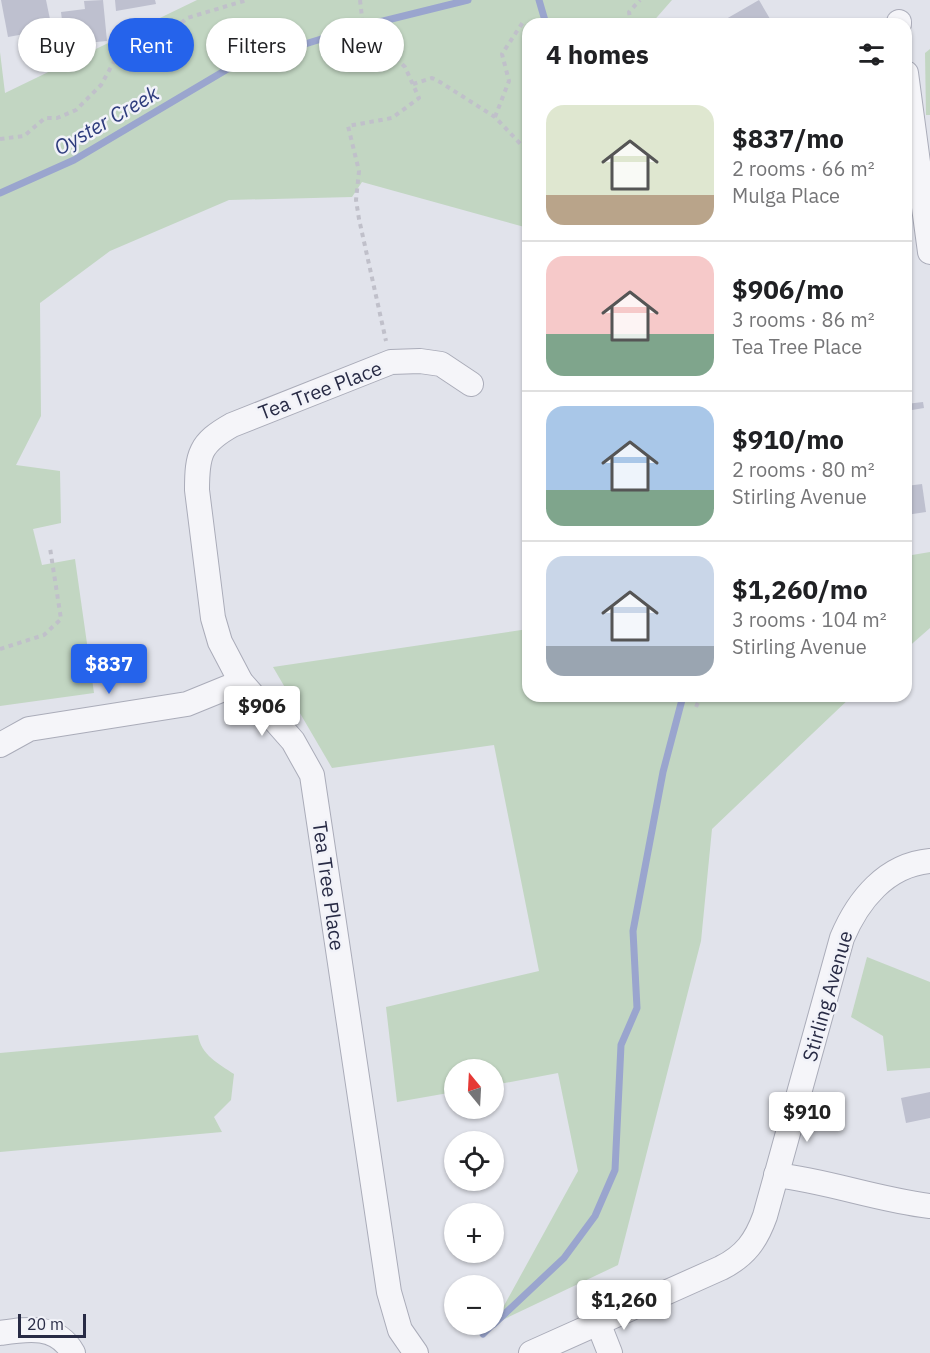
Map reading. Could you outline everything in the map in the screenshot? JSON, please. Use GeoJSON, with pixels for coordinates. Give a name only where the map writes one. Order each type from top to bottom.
{"type":"FeatureCollection","features":[{"type":"Feature","properties":{"kind":"street"},"geometry":{"type":"LineString","coordinates":[[912,118],[930,252]]}},
{"type":"Feature","properties":{"kind":"street","name":"Tea Tree Place"},"geometry":{"type":"LineString","coordinates":[[416,1353],[400,1330],[389,1292],[312,776],[293,741],[241,682],[220,642],[213,618],[197,490],[197,468],[202,439],[391,362],[420,361],[441,364],[471,384]]}},
{"type":"Feature","properties":{"kind":"street"},"geometry":{"type":"LineString","coordinates":[[0,745],[29,729],[187,704],[241,682]]}},
{"type":"Feature","properties":{"kind":"street","name":"Stirling Avenue"},"geometry":{"type":"LineString","coordinates":[[599,1325],[739,1259],[759,1232],[842,938],[851,918],[862,900],[889,875],[905,867],[930,861]]}},
{"type":"Feature","properties":{"kind":"street"},"geometry":{"type":"LineString","coordinates":[[776,1175],[815,1180],[894,1200],[930,1206]]}},
{"type":"Feature","properties":{"kind":"street"},"geometry":{"type":"LineString","coordinates":[[531,1353],[599,1325],[610,1353]]}},
{"type":"Feature","properties":{"kind":"street"},"geometry":{"type":"LineString","coordinates":[[0,1333],[31,1330],[52,1333],[63,1340],[73,1353]]}},
{"type":"Feature","properties":{"kind":"path"},"geometry":{"type":"LineString","coordinates":[[0,139],[24,136],[45,118],[57,118],[76,110],[101,85],[116,58],[177,27],[187,18],[247,0]]}},
{"type":"Feature","properties":{"kind":"path"},"geometry":{"type":"LineString","coordinates":[[360,0],[363,26],[405,67],[419,98],[392,118],[348,126],[359,171],[356,200],[359,219],[391,362]]}},
{"type":"Feature","properties":{"kind":"path"},"geometry":{"type":"LineString","coordinates":[[630,18],[629,12],[640,0]]}},
{"type":"Feature","properties":{"kind":"path"},"geometry":{"type":"LineString","coordinates":[[495,117],[509,81],[502,54],[522,24]]}},
{"type":"Feature","properties":{"kind":"path"},"geometry":{"type":"LineString","coordinates":[[413,84],[432,78],[440,82],[495,117],[522,146]]}},
{"type":"Feature","properties":{"kind":"path"},"geometry":{"type":"LineString","coordinates":[[0,649],[44,635],[61,619],[50,548]]}},
{"type":"Feature","properties":{"kind":"path"},"geometry":{"type":"LineString","coordinates":[[696,706],[698,702]]}},
{"type":"Feature","properties":{"kind":"green space"},"geometry":{"type":"Polygon","coordinates":[[[197,0],[672,0],[656,18],[522,18],[522,226],[362,182],[352,197],[229,200],[110,251],[40,303],[41,416],[16,465],[60,471],[61,523],[33,529],[42,565],[75,559],[94,693],[0,706],[0,52],[5,93],[48,72],[96,72],[96,49],[108,43],[108,72],[194,72],[194,18],[160,18],[197,0]]]}},
{"type":"Feature","properties":{"kind":"green space"},"geometry":{"type":"Polygon","coordinates":[[[930,49],[930,115],[926,115],[925,53],[930,49]]]}},
{"type":"Feature","properties":{"kind":"green space"},"geometry":{"type":"Polygon","coordinates":[[[930,552],[930,628],[912,644],[912,555],[930,552]]]}},
{"type":"Feature","properties":{"kind":"green space"},"geometry":{"type":"Polygon","coordinates":[[[522,630],[522,702],[846,702],[712,829],[701,941],[618,1265],[504,1319],[504,1306],[578,1171],[558,1073],[504,1083],[504,1059],[444,1059],[444,1094],[397,1102],[386,1007],[539,971],[494,745],[332,768],[273,667],[522,630]]]}},
{"type":"Feature","properties":{"kind":"green space"},"geometry":{"type":"Polygon","coordinates":[[[867,957],[930,982],[930,1068],[887,1071],[883,1036],[851,1017],[867,957]]]}},
{"type":"Feature","properties":{"kind":"green space"},"geometry":{"type":"Polygon","coordinates":[[[198,1035],[207,1053],[234,1074],[231,1100],[214,1117],[222,1132],[0,1152],[0,1053],[198,1035]]]}},
{"type":"Feature","properties":{"kind":"building"},"geometry":{"type":"Polygon","coordinates":[[[1,0],[46,0],[50,18],[18,18],[18,35],[8,37],[1,0]]]}},
{"type":"Feature","properties":{"kind":"building"},"geometry":{"type":"Polygon","coordinates":[[[103,0],[107,41],[96,42],[96,18],[62,18],[61,12],[85,9],[84,1],[103,0]]]}},
{"type":"Feature","properties":{"kind":"building"},"geometry":{"type":"Polygon","coordinates":[[[115,0],[155,0],[156,4],[116,11],[115,0]]]}},
{"type":"Feature","properties":{"kind":"building"},"geometry":{"type":"Polygon","coordinates":[[[759,0],[770,18],[728,18],[759,0]]]}},
{"type":"Feature","properties":{"kind":"building"},"geometry":{"type":"Polygon","coordinates":[[[923,402],[924,408],[912,410],[912,403],[923,402]]]}},
{"type":"Feature","properties":{"kind":"building"},"geometry":{"type":"Polygon","coordinates":[[[922,484],[926,512],[912,514],[912,485],[922,484]]]}},
{"type":"Feature","properties":{"kind":"building"},"geometry":{"type":"Polygon","coordinates":[[[930,1092],[930,1118],[906,1123],[901,1098],[930,1092]]]}},
{"type":"Feature","properties":{"kind":"waterway","name":"Oyster Creek"},"geometry":{"type":"LineString","coordinates":[[0,193],[74,160],[231,67],[363,26],[468,0]]}},
{"type":"Feature","properties":{"kind":"waterway"},"geometry":{"type":"LineString","coordinates":[[539,0],[544,18]]}},
{"type":"Feature","properties":{"kind":"waterway"},"geometry":{"type":"LineString","coordinates":[[504,1315],[564,1258],[595,1216],[615,1170],[621,1045],[637,1008],[633,931],[663,772],[681,702]]}}]}
